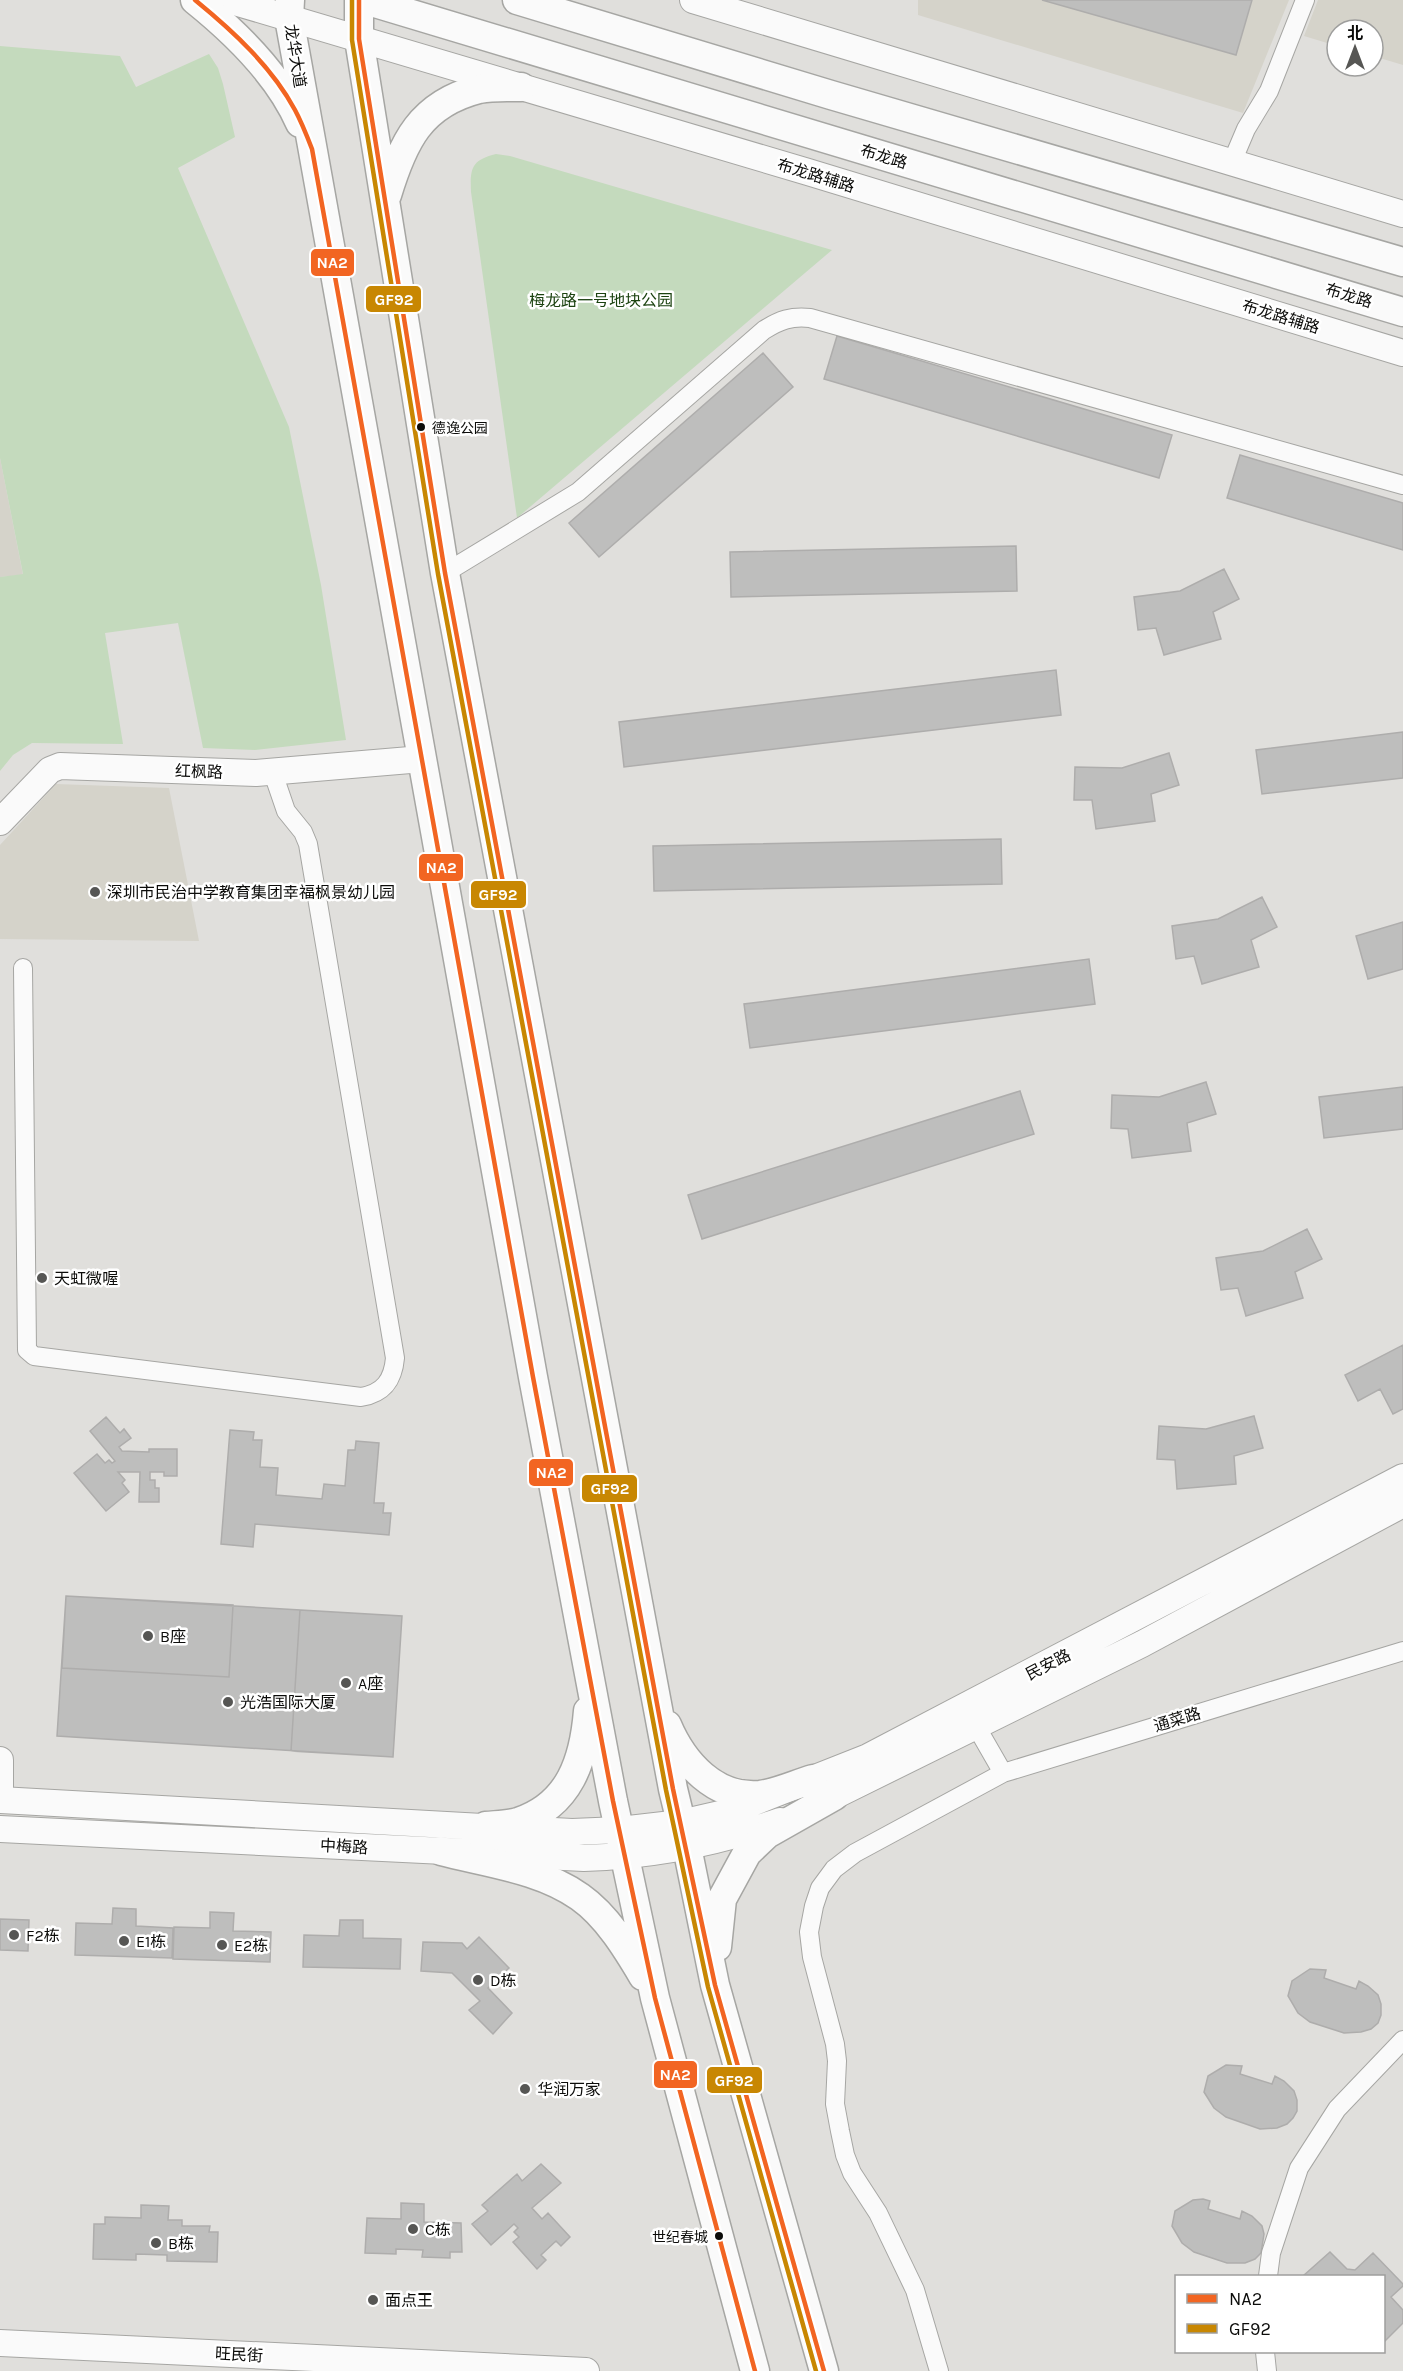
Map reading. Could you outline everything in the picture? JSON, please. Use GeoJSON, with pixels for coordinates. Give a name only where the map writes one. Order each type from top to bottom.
{"type":"FeatureCollection","features":[{"type":"Feature","properties":{"kind":"main road"},"geometry":{"type":"LineString","coordinates":[[195,0],[224,24],[268,74],[293,106],[312,149]]}},
{"type":"Feature","properties":{"kind":"main road","name":"布龙路辅路"},"geometry":{"type":"LineString","coordinates":[[228,0],[290,9],[359,39],[1403,353]]}},
{"type":"Feature","properties":{"kind":"main road"},"geometry":{"type":"LineString","coordinates":[[359,0],[359,39],[445,573],[655,1698],[715,1985],[824,2371]]}},
{"type":"Feature","properties":{"kind":"main road","name":"布龙路"},"geometry":{"type":"LineString","coordinates":[[365,0],[1403,312]]}},
{"type":"Feature","properties":{"kind":"main road"},"geometry":{"type":"LineString","coordinates":[[517,0],[831,95],[1403,262]]}},
{"type":"Feature","properties":{"kind":"main road"},"geometry":{"type":"LineString","coordinates":[[693,0],[1403,214]]}},
{"type":"Feature","properties":{"kind":"main road","name":"龙华大道"},"geometry":{"type":"LineString","coordinates":[[290,9],[312,149],[533,1377],[590,1679],[655,1998],[755,2371]]}},
{"type":"Feature","properties":{"kind":"main road"},"geometry":{"type":"LineString","coordinates":[[385,200],[398,159],[410,136],[430,113],[452,98],[481,88],[521,87]]}},
{"type":"Feature","properties":{"kind":"main road","name":"红枫路"},"geometry":{"type":"LineString","coordinates":[[0,822],[50,770],[60,766],[273,773],[422,759]]}},
{"type":"Feature","properties":{"kind":"main road","name":"民安路"},"geometry":{"type":"LineString","coordinates":[[684,1835],[745,1833],[793,1817],[824,1788],[868,1757],[1403,1477]]}},
{"type":"Feature","properties":{"kind":"main road","name":"民安路"},"geometry":{"type":"LineString","coordinates":[[824,1788],[976,1726],[1142,1644],[1403,1504]]}},
{"type":"Feature","properties":{"kind":"main road"},"geometry":{"type":"LineString","coordinates":[[486,1826],[516,1823],[537,1814],[552,1804],[565,1789],[576,1771],[583,1751],[590,1679]]}},
{"type":"Feature","properties":{"kind":"main road"},"geometry":{"type":"LineString","coordinates":[[655,1698],[670,1732],[697,1771],[711,1784],[742,1796],[824,1788]]}},
{"type":"Feature","properties":{"kind":"main road"},"geometry":{"type":"LineString","coordinates":[[0,1760],[0,1800]]}},
{"type":"Feature","properties":{"kind":"main road"},"geometry":{"type":"LineString","coordinates":[[715,1985],[718,1924],[722,1899],[747,1853],[824,1788]]}},
{"type":"Feature","properties":{"kind":"main road","name":"中梅路"},"geometry":{"type":"LineString","coordinates":[[0,1800],[486,1826],[572,1832],[623,1843]]}},
{"type":"Feature","properties":{"kind":"main road","name":"中梅路"},"geometry":{"type":"LineString","coordinates":[[0,1829],[584,1858],[623,1843],[684,1835]]}},
{"type":"Feature","properties":{"kind":"main road"},"geometry":{"type":"LineString","coordinates":[[441,1851],[537,1875],[581,1898],[621,1942],[655,1998]]}},
{"type":"Feature","properties":{"kind":"main road","name":"旺民街"},"geometry":{"type":"LineString","coordinates":[[0,2343],[586,2371]]}},
{"type":"Feature","properties":{"kind":"street"},"geometry":{"type":"LineString","coordinates":[[1232,162],[1246,129],[1269,91],[1305,0]]}},
{"type":"Feature","properties":{"kind":"street"},"geometry":{"type":"LineString","coordinates":[[445,573],[578,492],[764,330],[778,321],[793,316],[810,318],[1403,485]]}},
{"type":"Feature","properties":{"kind":"street"},"geometry":{"type":"LineString","coordinates":[[23,968],[27,1350],[34,1356],[361,1397],[374,1395],[383,1389],[394,1369],[395,1358],[308,844],[303,832],[286,812],[273,773]]}},
{"type":"Feature","properties":{"kind":"street","name":"通菜路"},"geometry":{"type":"LineString","coordinates":[[939,2371],[915,2290],[878,2213],[852,2173],[845,2155],[836,2104],[835,2044],[812,1957],[809,1932],[820,1888],[834,1869],[855,1852],[1003,1773],[1403,1651]]}},
{"type":"Feature","properties":{"kind":"street"},"geometry":{"type":"LineString","coordinates":[[976,1726],[1003,1773]]}},
{"type":"Feature","properties":{"kind":"street"},"geometry":{"type":"LineString","coordinates":[[1268,2275],[1271,2253],[1299,2168],[1337,2109],[1403,2040]]}},
{"type":"Feature","properties":{"kind":"street"},"geometry":{"type":"LineString","coordinates":[[1265,2353],[1267,2371]]}},
{"type":"Feature","properties":{"kind":"shaded area"},"geometry":{"type":"Polygon","coordinates":[[[918,0],[1289,0],[1243,113],[918,15],[918,0]]]}},
{"type":"Feature","properties":{"kind":"shaded area"},"geometry":{"type":"Polygon","coordinates":[[[1318,0],[1403,0],[1403,65],[1385,60],[1385,18],[1325,18],[1325,42],[1304,36],[1318,0]]]}},
{"type":"Feature","properties":{"kind":"shaded area"},"geometry":{"type":"Polygon","coordinates":[[[0,458],[23,575],[0,577],[0,458]]]}},
{"type":"Feature","properties":{"kind":"shaded area","name":"深圳市民治中学教育集团幸福枫景幼儿园"},"geometry":{"type":"Polygon","coordinates":[[[56,784],[169,788],[199,941],[0,939],[0,845],[56,784]]]}},
{"type":"Feature","properties":{"kind":"green space"},"geometry":{"type":"Polygon","coordinates":[[[0,46],[120,56],[136,87],[209,54],[218,68],[235,137],[178,168],[289,427],[321,585],[346,740],[255,750],[203,748],[178,623],[105,633],[123,744],[32,743],[13,755],[0,771],[0,577],[23,574],[0,458],[0,46]]]}},
{"type":"Feature","properties":{"kind":"green space","name":"梅龙路一号地块公园"},"geometry":{"type":"Polygon","coordinates":[[[496,154],[510,156],[832,250],[517,518],[471,192],[474,167],[481,159],[496,154]]]}},
{"type":"Feature","properties":{"kind":"building"},"geometry":{"type":"Polygon","coordinates":[[[1042,0],[1252,0],[1236,55],[1042,0]]]}},
{"type":"Feature","properties":{"kind":"building"},"geometry":{"type":"Polygon","coordinates":[[[837,336],[1172,435],[1159,478],[824,379],[837,336]]]}},
{"type":"Feature","properties":{"kind":"building"},"geometry":{"type":"Polygon","coordinates":[[[763,353],[793,387],[599,557],[569,523],[763,353]]]}},
{"type":"Feature","properties":{"kind":"building"},"geometry":{"type":"Polygon","coordinates":[[[1240,455],[1403,503],[1403,550],[1227,498],[1240,455]]]}},
{"type":"Feature","properties":{"kind":"building"},"geometry":{"type":"Polygon","coordinates":[[[1016,546],[1017,591],[731,597],[730,552],[1016,546]]]}},
{"type":"Feature","properties":{"kind":"building"},"geometry":{"type":"Polygon","coordinates":[[[1224,569],[1239,599],[1213,612],[1221,639],[1164,655],[1156,628],[1138,630],[1134,597],[1180,591],[1224,569]]]}},
{"type":"Feature","properties":{"kind":"building"},"geometry":{"type":"Polygon","coordinates":[[[1056,670],[1061,715],[624,767],[619,722],[1056,670]]]}},
{"type":"Feature","properties":{"kind":"building"},"geometry":{"type":"Polygon","coordinates":[[[1403,732],[1403,778],[1262,794],[1256,750],[1403,732]]]}},
{"type":"Feature","properties":{"kind":"building"},"geometry":{"type":"Polygon","coordinates":[[[1169,753],[1179,785],[1151,794],[1155,821],[1096,829],[1092,800],[1074,800],[1075,767],[1122,768],[1169,753]]]}},
{"type":"Feature","properties":{"kind":"building"},"geometry":{"type":"Polygon","coordinates":[[[1001,839],[1002,884],[654,891],[653,846],[1001,839]]]}},
{"type":"Feature","properties":{"kind":"building"},"geometry":{"type":"Polygon","coordinates":[[[1262,897],[1277,927],[1251,940],[1259,967],[1202,984],[1194,956],[1176,959],[1172,926],[1218,919],[1262,897]]]}},
{"type":"Feature","properties":{"kind":"building"},"geometry":{"type":"Polygon","coordinates":[[[1403,922],[1403,969],[1368,979],[1356,936],[1403,922]]]}},
{"type":"Feature","properties":{"kind":"building"},"geometry":{"type":"Polygon","coordinates":[[[1089,959],[1095,1004],[750,1048],[744,1004],[1089,959]]]}},
{"type":"Feature","properties":{"kind":"building"},"geometry":{"type":"Polygon","coordinates":[[[1206,1082],[1216,1114],[1187,1123],[1191,1151],[1132,1158],[1128,1129],[1111,1128],[1112,1095],[1159,1097],[1206,1082]]]}},
{"type":"Feature","properties":{"kind":"building"},"geometry":{"type":"Polygon","coordinates":[[[1403,1087],[1403,1129],[1324,1138],[1319,1097],[1403,1087]]]}},
{"type":"Feature","properties":{"kind":"building"},"geometry":{"type":"Polygon","coordinates":[[[1020,1091],[1034,1134],[702,1239],[688,1195],[1020,1091]]]}},
{"type":"Feature","properties":{"kind":"building"},"geometry":{"type":"Polygon","coordinates":[[[1307,1229],[1322,1259],[1295,1272],[1303,1298],[1246,1316],[1238,1288],[1221,1290],[1216,1258],[1263,1251],[1307,1229]]]}},
{"type":"Feature","properties":{"kind":"building"},"geometry":{"type":"Polygon","coordinates":[[[1403,1345],[1403,1409],[1393,1414],[1380,1389],[1358,1401],[1345,1375],[1403,1345]]]}},
{"type":"Feature","properties":{"kind":"building"},"geometry":{"type":"Polygon","coordinates":[[[1254,1416],[1263,1448],[1234,1456],[1236,1484],[1177,1489],[1175,1460],[1157,1459],[1159,1426],[1206,1429],[1254,1416]]]}},
{"type":"Feature","properties":{"kind":"building"},"geometry":{"type":"Polygon","coordinates":[[[106,1417],[120,1433],[124,1429],[131,1438],[119,1447],[122,1451],[149,1452],[149,1449],[177,1449],[177,1476],[164,1476],[164,1472],[150,1472],[150,1480],[155,1480],[155,1488],[159,1488],[159,1502],[139,1502],[140,1472],[118,1472],[125,1480],[122,1483],[129,1492],[106,1511],[74,1473],[97,1454],[105,1463],[109,1460],[112,1463],[115,1461],[90,1431],[106,1417]]]}},
{"type":"Feature","properties":{"kind":"building"},"geometry":{"type":"Polygon","coordinates":[[[230,1430],[254,1432],[253,1440],[262,1440],[260,1467],[278,1468],[276,1495],[322,1499],[324,1484],[345,1486],[348,1450],[355,1450],[356,1441],[379,1443],[374,1503],[384,1503],[383,1513],[391,1513],[389,1535],[255,1524],[253,1547],[221,1544],[230,1430]]]}},
{"type":"Feature","properties":{"kind":"building","name":"B座"},"geometry":{"type":"Polygon","coordinates":[[[66,1596],[233,1605],[229,1677],[62,1668],[66,1596]]]}},
{"type":"Feature","properties":{"kind":"building","name":"光浩国际大厦"},"geometry":{"type":"Polygon","coordinates":[[[66,1596],[402,1616],[393,1757],[57,1736],[66,1596]]]}},
{"type":"Feature","properties":{"kind":"building","name":"A座"},"geometry":{"type":"Polygon","coordinates":[[[300,1610],[402,1616],[393,1757],[291,1751],[300,1610]]]}},
{"type":"Feature","properties":{"kind":"building","name":"E1栋"},"geometry":{"type":"Polygon","coordinates":[[[113,1908],[136,1909],[136,1926],[173,1928],[172,1958],[75,1955],[76,1923],[112,1924],[113,1908]]]}},
{"type":"Feature","properties":{"kind":"building","name":"E2栋"},"geometry":{"type":"Polygon","coordinates":[[[210,1912],[234,1913],[233,1931],[271,1932],[270,1962],[173,1959],[174,1927],[210,1928],[210,1912]]]}},
{"type":"Feature","properties":{"kind":"building","name":"F2栋"},"geometry":{"type":"Polygon","coordinates":[[[0,1919],[29,1920],[28,1951],[0,1950],[0,1919]]]}},
{"type":"Feature","properties":{"kind":"building"},"geometry":{"type":"Polygon","coordinates":[[[340,1920],[363,1920],[363,1938],[401,1939],[400,1969],[303,1967],[304,1935],[339,1936],[340,1920]]]}},
{"type":"Feature","properties":{"kind":"building","name":"D栋"},"geometry":{"type":"Polygon","coordinates":[[[479,1937],[509,1968],[488,1988],[512,2013],[493,2034],[469,2010],[480,2001],[452,1973],[421,1971],[423,1942],[462,1943],[467,1949],[479,1937]]]}},
{"type":"Feature","properties":{"kind":"building"},"geometry":{"type":"Polygon","coordinates":[[[1310,1969],[1326,1970],[1324,1978],[1356,1989],[1359,1981],[1368,1986],[1378,1995],[1381,2004],[1378,2023],[1371,2029],[1361,2032],[1344,2033],[1310,2022],[1298,2013],[1288,1996],[1292,1981],[1310,1969]]]}},
{"type":"Feature","properties":{"kind":"building"},"geometry":{"type":"Polygon","coordinates":[[[1226,2065],[1242,2066],[1240,2074],[1272,2084],[1275,2076],[1284,2081],[1294,2091],[1297,2100],[1297,2111],[1293,2118],[1287,2124],[1277,2128],[1260,2129],[1226,2117],[1214,2108],[1204,2092],[1208,2076],[1226,2065]]]}},
{"type":"Feature","properties":{"kind":"building"},"geometry":{"type":"Polygon","coordinates":[[[541,2164],[561,2183],[532,2208],[542,2219],[548,2213],[570,2237],[561,2246],[556,2241],[541,2255],[546,2260],[537,2269],[513,2242],[519,2237],[514,2232],[518,2228],[514,2224],[491,2245],[472,2224],[488,2211],[482,2205],[517,2174],[522,2181],[541,2164]]]}},
{"type":"Feature","properties":{"kind":"building"},"geometry":{"type":"Polygon","coordinates":[[[1193,2200],[1210,2201],[1208,2209],[1240,2219],[1242,2211],[1252,2216],[1262,2226],[1264,2234],[1261,2253],[1255,2259],[1245,2263],[1227,2263],[1194,2252],[1182,2243],[1172,2226],[1175,2211],[1193,2200]]]}},
{"type":"Feature","properties":{"kind":"building","name":"C栋"},"geometry":{"type":"Polygon","coordinates":[[[401,2203],[424,2204],[424,2222],[461,2223],[462,2252],[450,2252],[450,2258],[422,2257],[423,2250],[396,2249],[396,2254],[365,2253],[367,2218],[401,2219],[401,2203]]]}},
{"type":"Feature","properties":{"kind":"building","name":"B栋"},"geometry":{"type":"Polygon","coordinates":[[[141,2205],[169,2206],[168,2220],[182,2220],[182,2226],[210,2226],[209,2232],[218,2232],[217,2262],[167,2261],[167,2255],[136,2254],[136,2260],[93,2259],[94,2224],[105,2224],[105,2217],[141,2218],[141,2205]]]}},
{"type":"Feature","properties":{"kind":"building"},"geometry":{"type":"Polygon","coordinates":[[[1330,2252],[1347,2269],[1355,2270],[1373,2253],[1403,2284],[1391,2297],[1403,2310],[1403,2323],[1385,2341],[1385,2275],[1304,2275],[1330,2252]]]}},
{"type":"Feature","properties":{"kind":"transit line","name":"NA2"},"geometry":{"type":"LineString","coordinates":[[195,0],[237,37],[275,79],[295,110],[312,149],[533,1377],[613,1801],[655,1998],[755,2371]]}},
{"type":"Feature","properties":{"kind":"transit line","name":"GF92"},"geometry":{"type":"LineString","coordinates":[[352,0],[352,40],[438,574],[666,1790],[708,1987],[816,2371]]}},
{"type":"Feature","properties":{"kind":"transit line","name":"NA2"},"geometry":{"type":"LineString","coordinates":[[359,0],[359,39],[445,573],[673,1789],[715,1985],[824,2371]]}},
{"type":"Feature","properties":{"kind":"place","name":"德逸公园"},"geometry":{"type":"Point","coordinates":[421,427]}},
{"type":"Feature","properties":{"kind":"place","name":"深圳市民治中学教育集团幸福枫景幼儿园"},"geometry":{"type":"Point","coordinates":[95,892]}},
{"type":"Feature","properties":{"kind":"place","name":"天虹微喔"},"geometry":{"type":"Point","coordinates":[42,1278]}},
{"type":"Feature","properties":{"kind":"place","name":"B座"},"geometry":{"type":"Point","coordinates":[148,1636]}},
{"type":"Feature","properties":{"kind":"place","name":"A座"},"geometry":{"type":"Point","coordinates":[346,1683]}},
{"type":"Feature","properties":{"kind":"place","name":"光浩国际大厦"},"geometry":{"type":"Point","coordinates":[228,1702]}},
{"type":"Feature","properties":{"kind":"place","name":"F2栋"},"geometry":{"type":"Point","coordinates":[14,1935]}},
{"type":"Feature","properties":{"kind":"place","name":"E1栋"},"geometry":{"type":"Point","coordinates":[124,1941]}},
{"type":"Feature","properties":{"kind":"place","name":"E2栋"},"geometry":{"type":"Point","coordinates":[222,1945]}},
{"type":"Feature","properties":{"kind":"place","name":"D栋"},"geometry":{"type":"Point","coordinates":[478,1980]}},
{"type":"Feature","properties":{"kind":"place","name":"华润万家"},"geometry":{"type":"Point","coordinates":[525,2089]}},
{"type":"Feature","properties":{"kind":"place","name":"C栋"},"geometry":{"type":"Point","coordinates":[413,2229]}},
{"type":"Feature","properties":{"kind":"place","name":"世纪春城"},"geometry":{"type":"Point","coordinates":[719,2236]}},
{"type":"Feature","properties":{"kind":"place","name":"B栋"},"geometry":{"type":"Point","coordinates":[156,2243]}},
{"type":"Feature","properties":{"kind":"place","name":"面点王"},"geometry":{"type":"Point","coordinates":[373,2300]}}]}
